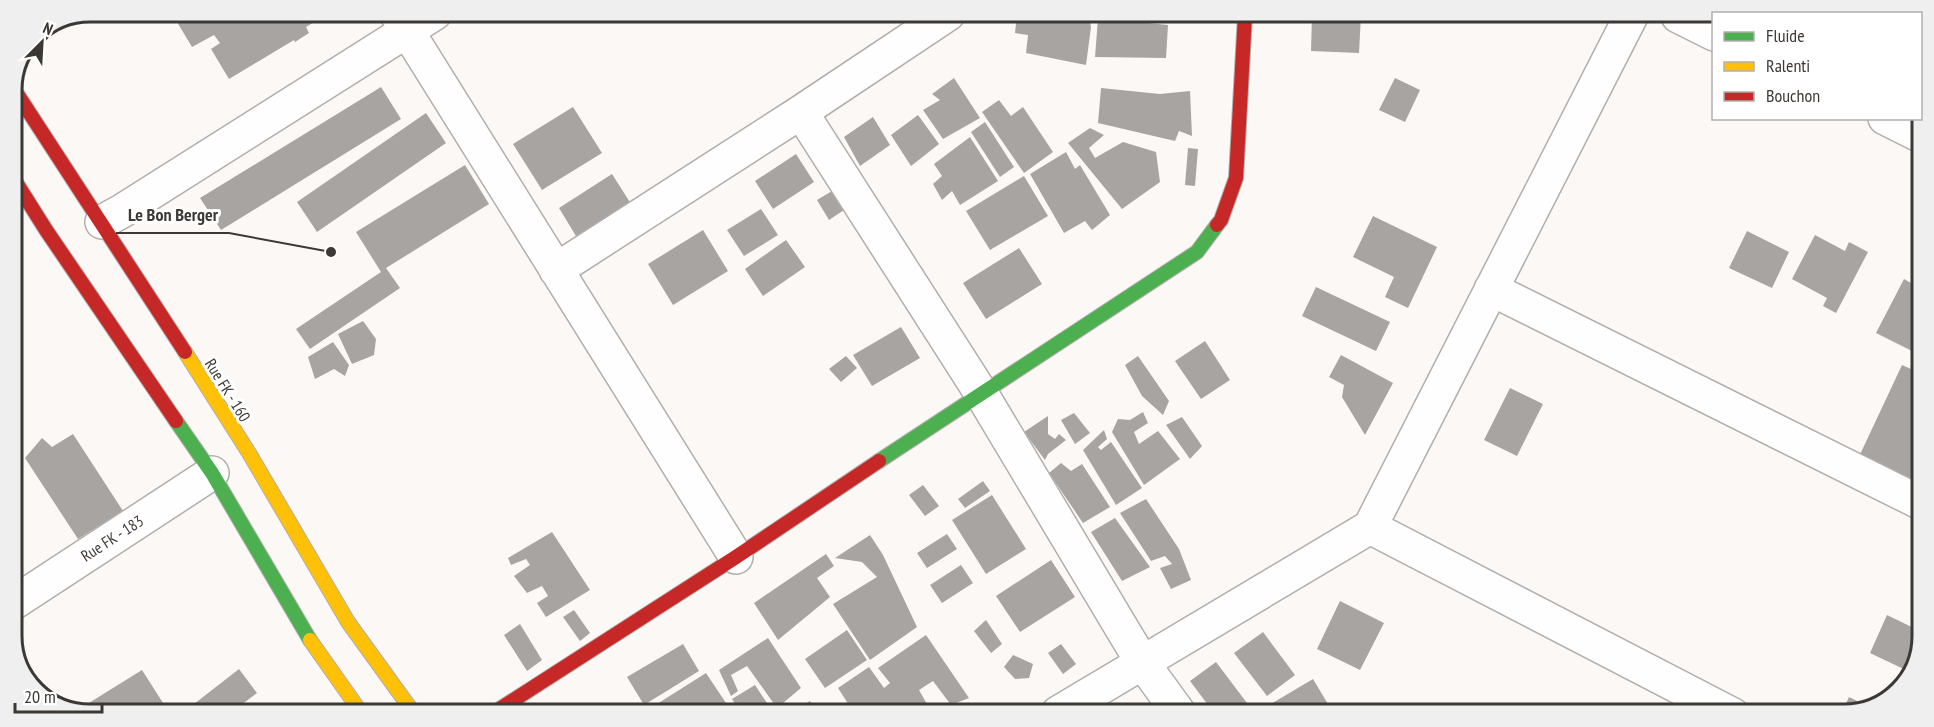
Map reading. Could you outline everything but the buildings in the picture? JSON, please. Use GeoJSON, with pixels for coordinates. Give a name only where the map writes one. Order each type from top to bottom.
{"type":"FeatureCollection","features":[{"type":"Feature","properties":{"kind":"main road"},"geometry":{"type":"LineString","coordinates":[[506,705],[736,557],[1197,252],[1221,220],[1236,178],[1245,22]]}},
{"type":"Feature","properties":{"kind":"main road","name":"Rue FK - 160"},"geometry":{"type":"LineString","coordinates":[[22,101],[249,453],[348,622],[408,705]]}},
{"type":"Feature","properties":{"kind":"main road"},"geometry":{"type":"LineString","coordinates":[[22,192],[212,473],[300,626],[356,705]]}},
{"type":"Feature","properties":{"kind":"street"},"geometry":{"type":"LineString","coordinates":[[102,222],[122,211],[401,22]]}},
{"type":"Feature","properties":{"kind":"street"},"geometry":{"type":"LineString","coordinates":[[403,22],[736,557]]}},
{"type":"Feature","properties":{"kind":"street"},"geometry":{"type":"LineString","coordinates":[[556,270],[936,22]]}},
{"type":"Feature","properties":{"kind":"street"},"geometry":{"type":"LineString","coordinates":[[1071,705],[1370,526],[1628,22]]}},
{"type":"Feature","properties":{"kind":"street"},"geometry":{"type":"LineString","coordinates":[[1690,22],[1712,33]]}},
{"type":"Feature","properties":{"kind":"street"},"geometry":{"type":"LineString","coordinates":[[801,112],[981,393],[1142,662],[1173,705]]}},
{"type":"Feature","properties":{"kind":"street"},"geometry":{"type":"LineString","coordinates":[[1889,120],[1911,131]]}},
{"type":"Feature","properties":{"kind":"street"},"geometry":{"type":"LineString","coordinates":[[1491,289],[1912,498]]}},
{"type":"Feature","properties":{"kind":"street","name":"Rue FK - 183"},"geometry":{"type":"LineString","coordinates":[[23,597],[212,473]]}},
{"type":"Feature","properties":{"kind":"street"},"geometry":{"type":"LineString","coordinates":[[1370,526],[1714,705]]}},
{"type":"Feature","properties":{"kind":"traffic: fast"},"geometry":{"type":"LineString","coordinates":[[879,461],[1197,252],[1217,225]]}},
{"type":"Feature","properties":{"kind":"traffic: fast"},"geometry":{"type":"LineString","coordinates":[[176,421],[212,473],[310,640]]}},
{"type":"Feature","properties":{"kind":"traffic: slow"},"geometry":{"type":"LineString","coordinates":[[185,352],[249,453],[348,622],[408,705]]}},
{"type":"Feature","properties":{"kind":"traffic: slow"},"geometry":{"type":"LineString","coordinates":[[310,640],[356,705]]}},
{"type":"Feature","properties":{"kind":"traffic: jam"},"geometry":{"type":"LineString","coordinates":[[1217,225],[1221,220],[1236,178],[1245,22]]}},
{"type":"Feature","properties":{"kind":"traffic: jam"},"geometry":{"type":"LineString","coordinates":[[22,101],[185,352]]}},
{"type":"Feature","properties":{"kind":"traffic: jam"},"geometry":{"type":"LineString","coordinates":[[22,192],[176,421]]}},
{"type":"Feature","properties":{"kind":"traffic: jam"},"geometry":{"type":"LineString","coordinates":[[506,705],[736,557],[879,461]]}},
{"type":"Feature","properties":{"kind":"place","name":"Le Bon Berger"},"geometry":{"type":"Point","coordinates":[331,252]}}]}
